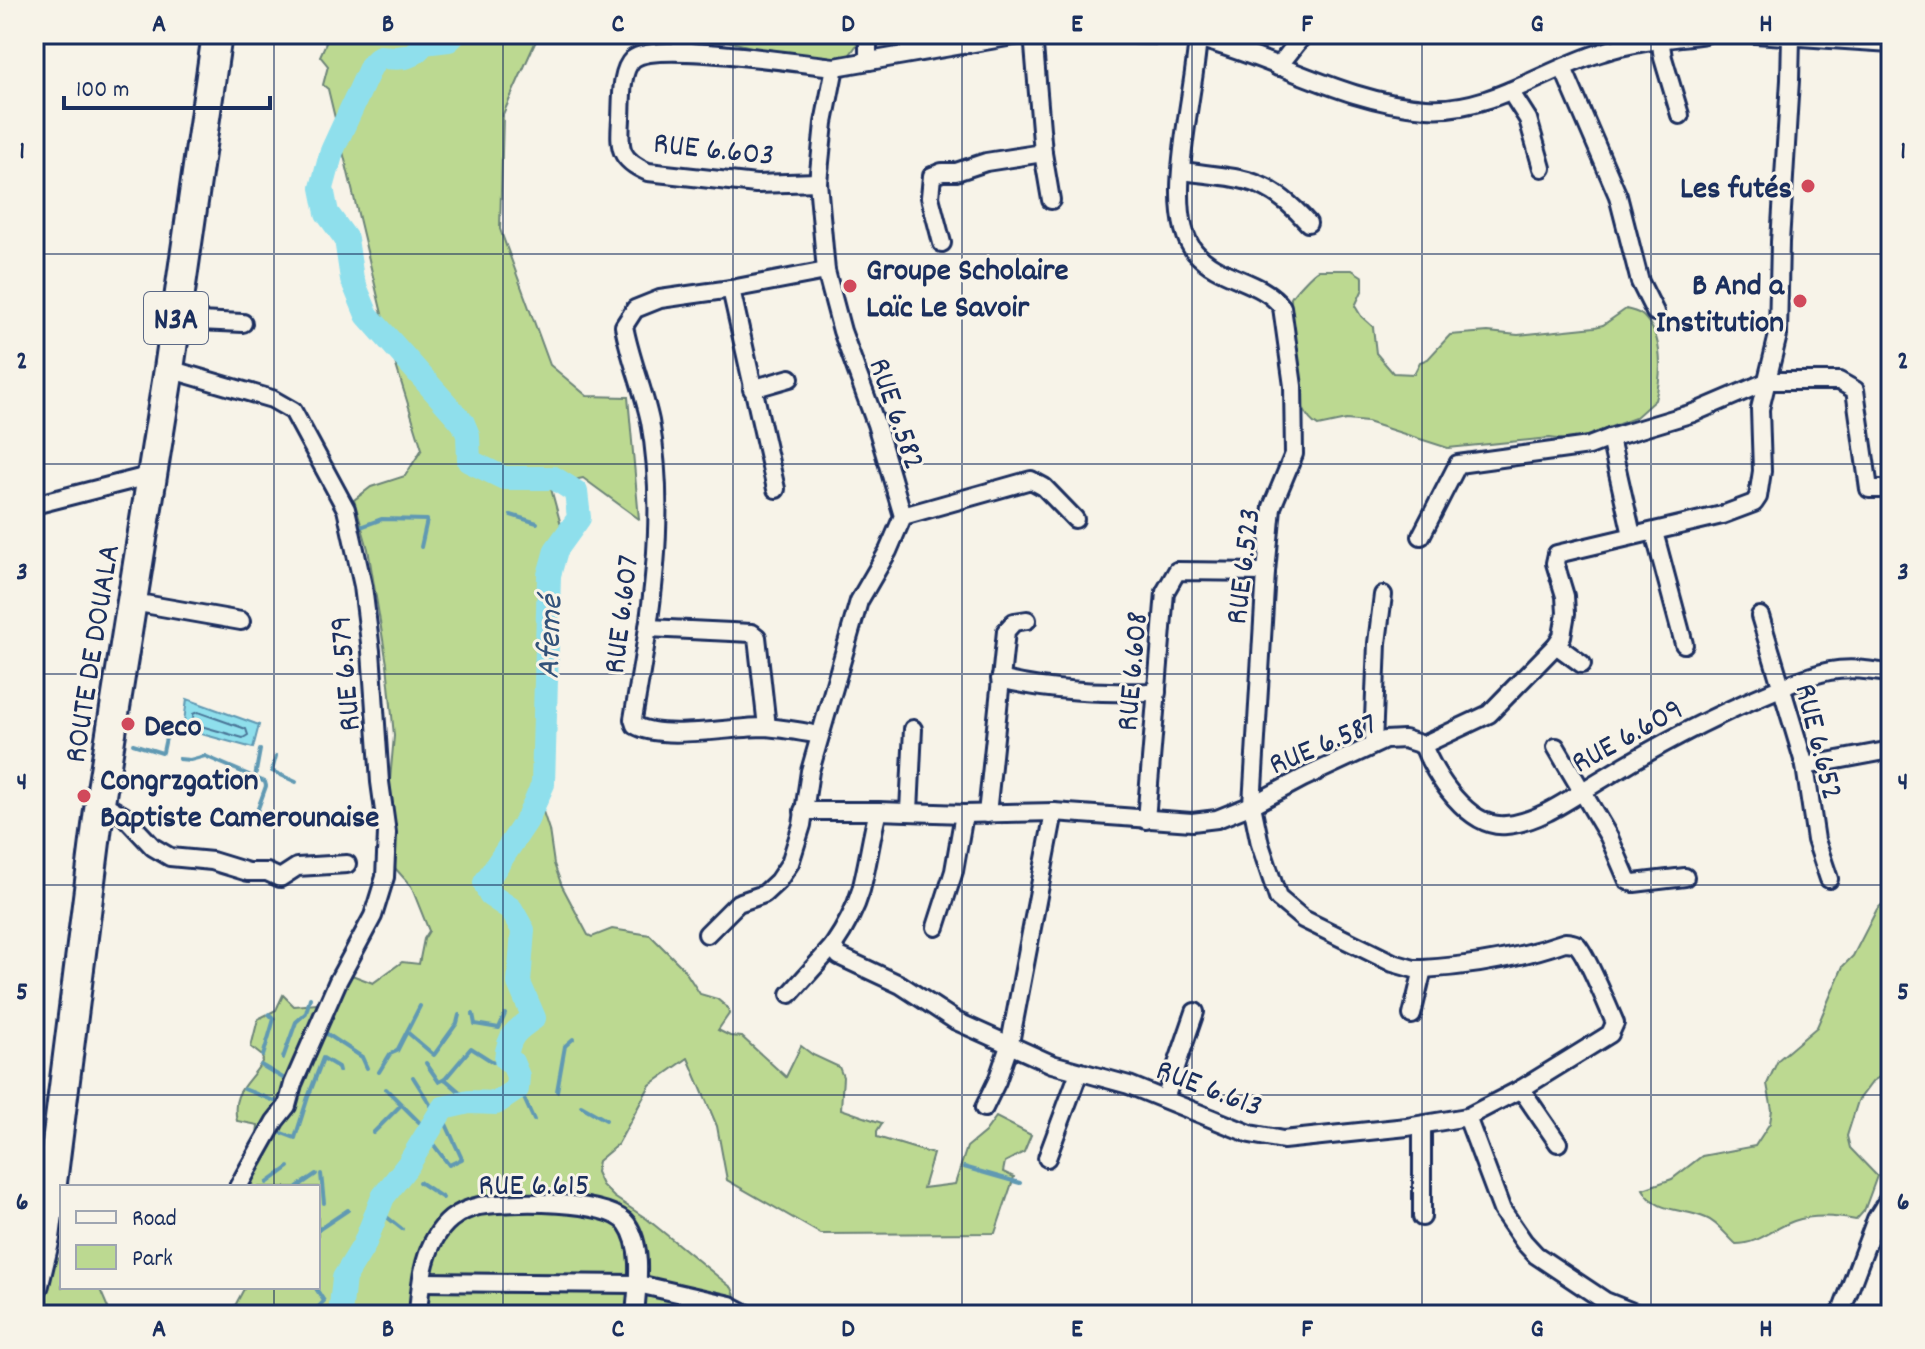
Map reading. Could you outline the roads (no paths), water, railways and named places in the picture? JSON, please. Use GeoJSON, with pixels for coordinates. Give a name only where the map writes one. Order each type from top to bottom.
{"type":"FeatureCollection","features":[{"type":"Feature","properties":{"kind":"highway","name":"ROUTE DE DOUALA"},"geometry":{"type":"LineString","coordinates":[[34,1284],[45,1238],[42,1187],[169,369],[217,34]]}},
{"type":"Feature","properties":{"kind":"street"},"geometry":{"type":"LineString","coordinates":[[868,34],[868,61]]}},
{"type":"Feature","properties":{"kind":"street"},"geometry":{"type":"LineString","coordinates":[[1033,34],[1043,153],[1051,200]]}},
{"type":"Feature","properties":{"kind":"street"},"geometry":{"type":"LineString","coordinates":[[1133,34],[1198,36],[1357,94],[1428,109],[1459,106],[1510,91],[1602,52],[1660,38],[1705,34]]}},
{"type":"Feature","properties":{"kind":"street"},"geometry":{"type":"LineString","coordinates":[[1278,67],[1304,34]]}},
{"type":"Feature","properties":{"kind":"street"},"geometry":{"type":"LineString","coordinates":[[1755,34],[1891,43]]}},
{"type":"Feature","properties":{"kind":"street"},"geometry":{"type":"LineString","coordinates":[[835,67],[1016,35]]}},
{"type":"Feature","properties":{"kind":"street","name":"RUE 6.523"},"geometry":{"type":"LineString","coordinates":[[1198,36],[1182,171],[1182,225],[1195,253],[1213,269],[1275,298],[1282,307],[1293,386],[1294,454],[1272,507],[1266,572],[1252,805],[1264,862],[1278,898],[1316,928],[1393,963],[1423,969]]}},
{"type":"Feature","properties":{"kind":"street"},"geometry":{"type":"LineString","coordinates":[[1768,381],[1778,335],[1791,37]]}},
{"type":"Feature","properties":{"kind":"street"},"geometry":{"type":"LineString","coordinates":[[1660,38],[1680,115]]}},
{"type":"Feature","properties":{"kind":"street","name":"RUE 6.603"},"geometry":{"type":"LineString","coordinates":[[818,182],[756,184],[648,172],[634,166],[622,155],[620,136],[625,78],[627,67],[634,58],[646,54],[703,53],[835,67]]}},
{"type":"Feature","properties":{"kind":"street","name":"RUE 6.582"},"geometry":{"type":"LineString","coordinates":[[707,934],[738,903],[764,894],[790,863],[810,771],[859,601],[888,551],[903,516],[876,424],[842,331],[826,271],[818,182],[824,123],[835,67]]}},
{"type":"Feature","properties":{"kind":"street"},"geometry":{"type":"LineString","coordinates":[[1563,68],[1618,196],[1640,282],[1655,312]]}},
{"type":"Feature","properties":{"kind":"street"},"geometry":{"type":"LineString","coordinates":[[1510,91],[1528,119],[1542,168]]}},
{"type":"Feature","properties":{"kind":"street"},"geometry":{"type":"LineString","coordinates":[[942,243],[930,197],[932,176],[986,162],[1043,153]]}},
{"type":"Feature","properties":{"kind":"street"},"geometry":{"type":"LineString","coordinates":[[1182,171],[1248,179],[1289,201],[1308,223]]}},
{"type":"Feature","properties":{"kind":"street"},"geometry":{"type":"LineString","coordinates":[[776,489],[731,289],[826,271]]}},
{"type":"Feature","properties":{"kind":"street","name":"RUE 6.607"},"geometry":{"type":"LineString","coordinates":[[731,289],[675,295],[648,303],[635,309],[624,326],[628,352],[649,419],[658,511],[655,573],[633,719],[635,725],[653,731],[767,727],[820,735]]}},
{"type":"Feature","properties":{"kind":"street"},"geometry":{"type":"LineString","coordinates":[[176,320],[243,323]]}},
{"type":"Feature","properties":{"kind":"street","name":"RUE 6.579"},"geometry":{"type":"LineString","coordinates":[[169,369],[272,399],[293,411],[346,509],[360,572],[371,651],[387,833],[385,877],[373,916],[338,981],[293,1084],[287,1106],[275,1121],[239,1185]]}},
{"type":"Feature","properties":{"kind":"street"},"geometry":{"type":"LineString","coordinates":[[752,389],[790,378]]}},
{"type":"Feature","properties":{"kind":"street"},"geometry":{"type":"LineString","coordinates":[[1421,536],[1458,464],[1589,446],[1693,413],[1768,381],[1839,381],[1851,386],[1855,390],[1870,490],[1891,489]]}},
{"type":"Feature","properties":{"kind":"street","name":"RUE 6.587"},"geometry":{"type":"LineString","coordinates":[[803,811],[1054,812],[1192,822],[1217,819],[1252,805],[1373,744],[1404,739],[1423,745],[1476,723],[1489,714],[1562,636],[1565,596],[1555,558],[1568,550],[1654,532],[1732,512],[1754,503],[1758,497],[1762,471],[1760,409],[1768,381]]}},
{"type":"Feature","properties":{"kind":"street"},"geometry":{"type":"LineString","coordinates":[[1610,438],[1632,535]]}},
{"type":"Feature","properties":{"kind":"street"},"geometry":{"type":"LineString","coordinates":[[34,505],[152,475]]}},
{"type":"Feature","properties":{"kind":"street"},"geometry":{"type":"LineString","coordinates":[[903,516],[1031,480],[1044,487],[1075,519]]}},
{"type":"Feature","properties":{"kind":"street"},"geometry":{"type":"LineString","coordinates":[[1654,532],[1684,644]]}},
{"type":"Feature","properties":{"kind":"street","name":"RUE 6.608"},"geometry":{"type":"LineString","coordinates":[[1146,820],[1165,592],[1177,571],[1266,572]]}},
{"type":"Feature","properties":{"kind":"street"},"geometry":{"type":"LineString","coordinates":[[1373,744],[1377,643],[1383,595]]}},
{"type":"Feature","properties":{"kind":"street"},"geometry":{"type":"LineString","coordinates":[[133,602],[241,621]]}},
{"type":"Feature","properties":{"kind":"street","name":"RUE 6.652"},"geometry":{"type":"LineString","coordinates":[[1760,616],[1805,766],[1816,840],[1829,879]]}},
{"type":"Feature","properties":{"kind":"street"},"geometry":{"type":"LineString","coordinates":[[987,814],[1006,631],[1014,622],[1027,620]]}},
{"type":"Feature","properties":{"kind":"street"},"geometry":{"type":"LineString","coordinates":[[648,628],[752,633],[757,637],[767,727]]}},
{"type":"Feature","properties":{"kind":"street"},"geometry":{"type":"LineString","coordinates":[[1556,645],[1582,664]]}},
{"type":"Feature","properties":{"kind":"street","name":"RUE 6.609"},"geometry":{"type":"LineString","coordinates":[[1423,745],[1441,781],[1459,803],[1492,824],[1504,826],[1535,817],[1713,717],[1805,676],[1834,670],[1871,670],[1891,674]]}},
{"type":"Feature","properties":{"kind":"street"},"geometry":{"type":"LineString","coordinates":[[1000,679],[1090,692],[1157,692]]}},
{"type":"Feature","properties":{"kind":"street"},"geometry":{"type":"LineString","coordinates":[[909,811],[913,729]]}},
{"type":"Feature","properties":{"kind":"street"},"geometry":{"type":"LineString","coordinates":[[1556,747],[1609,837],[1628,881],[1634,883],[1685,877]]}},
{"type":"Feature","properties":{"kind":"street"},"geometry":{"type":"LineString","coordinates":[[1805,766],[1891,750]]}},
{"type":"Feature","properties":{"kind":"street"},"geometry":{"type":"LineString","coordinates":[[100,802],[124,816],[153,847],[170,857],[212,861],[248,872],[267,872],[280,878],[297,867],[347,864]]}},
{"type":"Feature","properties":{"kind":"street"},"geometry":{"type":"LineString","coordinates":[[790,994],[843,931],[861,891],[869,841],[878,811]]}},
{"type":"Feature","properties":{"kind":"street"},"geometry":{"type":"LineString","coordinates":[[984,1108],[1010,1043],[1054,812]]}},
{"type":"Feature","properties":{"kind":"street"},"geometry":{"type":"LineString","coordinates":[[936,927],[954,871],[964,814]]}},
{"type":"Feature","properties":{"kind":"street","name":"RUE 6.613"},"geometry":{"type":"LineString","coordinates":[[833,946],[839,956],[901,985],[956,1021],[1052,1064],[1129,1085],[1218,1123],[1258,1136],[1283,1140],[1467,1117],[1521,1089],[1614,1030],[1615,1023],[1598,985],[1577,945],[1571,943],[1480,963],[1423,969]]}},
{"type":"Feature","properties":{"kind":"street"},"geometry":{"type":"LineString","coordinates":[[1412,1015],[1423,969]]}},
{"type":"Feature","properties":{"kind":"street"},"geometry":{"type":"LineString","coordinates":[[1165,1099],[1195,1012]]}},
{"type":"Feature","properties":{"kind":"street"},"geometry":{"type":"LineString","coordinates":[[1047,1158],[1079,1072]]}},
{"type":"Feature","properties":{"kind":"street"},"geometry":{"type":"LineString","coordinates":[[1521,1089],[1558,1143]]}},
{"type":"Feature","properties":{"kind":"street"},"geometry":{"type":"LineString","coordinates":[[1467,1117],[1502,1210],[1514,1230],[1536,1255],[1602,1308],[1640,1315]]}},
{"type":"Feature","properties":{"kind":"street"},"geometry":{"type":"LineString","coordinates":[[1422,1125],[1422,1217]]}},
{"type":"Feature","properties":{"kind":"street"},"geometry":{"type":"LineString","coordinates":[[1840,1315],[1876,1219],[1891,1195]]}},
{"type":"Feature","properties":{"kind":"street","name":"RUE 6.615"},"geometry":{"type":"LineString","coordinates":[[418,1315],[431,1246],[440,1230],[452,1218],[467,1210],[481,1206],[523,1204],[580,1206],[618,1215],[626,1222],[632,1233],[638,1284],[635,1315]]}},
{"type":"Feature","properties":{"kind":"street"},"geometry":{"type":"LineString","coordinates":[[422,1282],[638,1284],[730,1305],[749,1315]]}},
{"type":"Feature","properties":{"kind":"water"},"geometry":{"type":"Polygon","coordinates":[[[187,699],[259,725],[253,748],[183,729],[187,699]]]}},
{"type":"Feature","properties":{"kind":"waterway","name":"Afemé"},"geometry":{"type":"LineString","coordinates":[[340,1315],[344,1278],[364,1245],[383,1197],[408,1165],[443,1108],[469,1102],[496,1103],[517,1089],[518,1076],[512,1062],[506,1059],[507,1051],[514,1034],[534,1018],[519,983],[523,930],[511,909],[490,895],[485,883],[527,820],[543,784],[549,575],[556,550],[579,518],[576,492],[554,478],[504,478],[469,461],[468,435],[463,423],[367,315],[352,279],[346,239],[327,213],[322,188],[332,151],[371,66],[380,57],[405,57],[415,53],[424,43],[449,40],[455,34]]}},
{"type":"Feature","properties":{"kind":"waterway"},"geometry":{"type":"LineString","coordinates":[[511,515],[537,523]]}},
{"type":"Feature","properties":{"kind":"waterway"},"geometry":{"type":"LineString","coordinates":[[355,529],[382,519],[427,520],[421,547]]}},
{"type":"Feature","properties":{"kind":"waterway"},"geometry":{"type":"LineString","coordinates":[[163,752],[167,733]]}},
{"type":"Feature","properties":{"kind":"waterway"},"geometry":{"type":"LineString","coordinates":[[133,744],[162,753]]}},
{"type":"Feature","properties":{"kind":"waterway"},"geometry":{"type":"LineString","coordinates":[[255,777],[260,750]]}},
{"type":"Feature","properties":{"kind":"waterway"},"geometry":{"type":"LineString","coordinates":[[179,759],[205,756],[265,782],[256,814]]}},
{"type":"Feature","properties":{"kind":"waterway"},"geometry":{"type":"LineString","coordinates":[[276,756],[272,771],[296,782]]}},
{"type":"Feature","properties":{"kind":"waterway"},"geometry":{"type":"LineString","coordinates":[[283,1058],[296,1022],[306,1013],[310,998]]}},
{"type":"Feature","properties":{"kind":"waterway"},"geometry":{"type":"LineString","coordinates":[[379,1072],[390,1054],[397,1051],[420,1006]]}},
{"type":"Feature","properties":{"kind":"waterway"},"geometry":{"type":"LineString","coordinates":[[263,1056],[274,1019],[269,1014]]}},
{"type":"Feature","properties":{"kind":"waterway"},"geometry":{"type":"LineString","coordinates":[[473,1014],[475,1024],[499,1028],[505,1014]]}},
{"type":"Feature","properties":{"kind":"waterway"},"geometry":{"type":"LineString","coordinates":[[407,1032],[434,1055],[457,1023],[459,1015]]}},
{"type":"Feature","properties":{"kind":"waterway"},"geometry":{"type":"LineString","coordinates":[[321,1030],[362,1057],[367,1068]]}},
{"type":"Feature","properties":{"kind":"waterway"},"geometry":{"type":"LineString","coordinates":[[557,1091],[565,1046],[573,1039]]}},
{"type":"Feature","properties":{"kind":"waterway"},"geometry":{"type":"LineString","coordinates":[[445,1079],[471,1048],[493,1062],[501,1060]]}},
{"type":"Feature","properties":{"kind":"waterway"},"geometry":{"type":"LineString","coordinates":[[309,1095],[323,1058],[338,1067],[339,1071]]}},
{"type":"Feature","properties":{"kind":"waterway"},"geometry":{"type":"LineString","coordinates":[[426,1063],[439,1082],[445,1079],[477,1107]]}},
{"type":"Feature","properties":{"kind":"waterway"},"geometry":{"type":"LineString","coordinates":[[261,1065],[288,1081]]}},
{"type":"Feature","properties":{"kind":"waterway"},"geometry":{"type":"LineString","coordinates":[[413,1077],[433,1109]]}},
{"type":"Feature","properties":{"kind":"waterway"},"geometry":{"type":"LineString","coordinates":[[244,1089],[282,1104]]}},
{"type":"Feature","properties":{"kind":"waterway"},"geometry":{"type":"LineString","coordinates":[[386,1089],[419,1122]]}},
{"type":"Feature","properties":{"kind":"waterway"},"geometry":{"type":"LineString","coordinates":[[514,1091],[523,1096],[534,1120]]}},
{"type":"Feature","properties":{"kind":"waterway"},"geometry":{"type":"LineString","coordinates":[[278,1127],[279,1132],[295,1138],[308,1097]]}},
{"type":"Feature","properties":{"kind":"waterway"},"geometry":{"type":"LineString","coordinates":[[373,1133],[401,1105]]}},
{"type":"Feature","properties":{"kind":"waterway"},"geometry":{"type":"LineString","coordinates":[[581,1106],[606,1120]]}},
{"type":"Feature","properties":{"kind":"waterway"},"geometry":{"type":"LineString","coordinates":[[424,1139],[430,1140],[449,1165],[462,1159],[440,1111]]}},
{"type":"Feature","properties":{"kind":"waterway"},"geometry":{"type":"LineString","coordinates":[[267,1183],[289,1167]]}},
{"type":"Feature","properties":{"kind":"waterway"},"geometry":{"type":"LineString","coordinates":[[964,1167],[1020,1183]]}},
{"type":"Feature","properties":{"kind":"waterway"},"geometry":{"type":"LineString","coordinates":[[300,1185],[316,1174]]}},
{"type":"Feature","properties":{"kind":"waterway"},"geometry":{"type":"LineString","coordinates":[[321,1174],[324,1203]]}},
{"type":"Feature","properties":{"kind":"waterway"},"geometry":{"type":"LineString","coordinates":[[419,1182],[443,1198]]}},
{"type":"Feature","properties":{"kind":"waterway"},"geometry":{"type":"LineString","coordinates":[[320,1229],[348,1210]]}},
{"type":"Feature","properties":{"kind":"waterway"},"geometry":{"type":"LineString","coordinates":[[383,1214],[402,1229]]}},
{"type":"Feature","properties":{"kind":"waterway"},"geometry":{"type":"LineString","coordinates":[[311,1315],[324,1301],[316,1289]]}},
{"type":"Feature","properties":{"kind":"place","name":"Les futés"},"geometry":{"type":"Point","coordinates":[1808,186]}},
{"type":"Feature","properties":{"kind":"place","name":"Groupe Scholaire Laïc Le Savoir"},"geometry":{"type":"Point","coordinates":[850,286]}},
{"type":"Feature","properties":{"kind":"place","name":"B And a Institution"},"geometry":{"type":"Point","coordinates":[1800,301]}},
{"type":"Feature","properties":{"kind":"place","name":"Deco"},"geometry":{"type":"Point","coordinates":[128,724]}},
{"type":"Feature","properties":{"kind":"place","name":"Congrzgation Baptiste Camerounaise"},"geometry":{"type":"Point","coordinates":[84,796]}}]}
